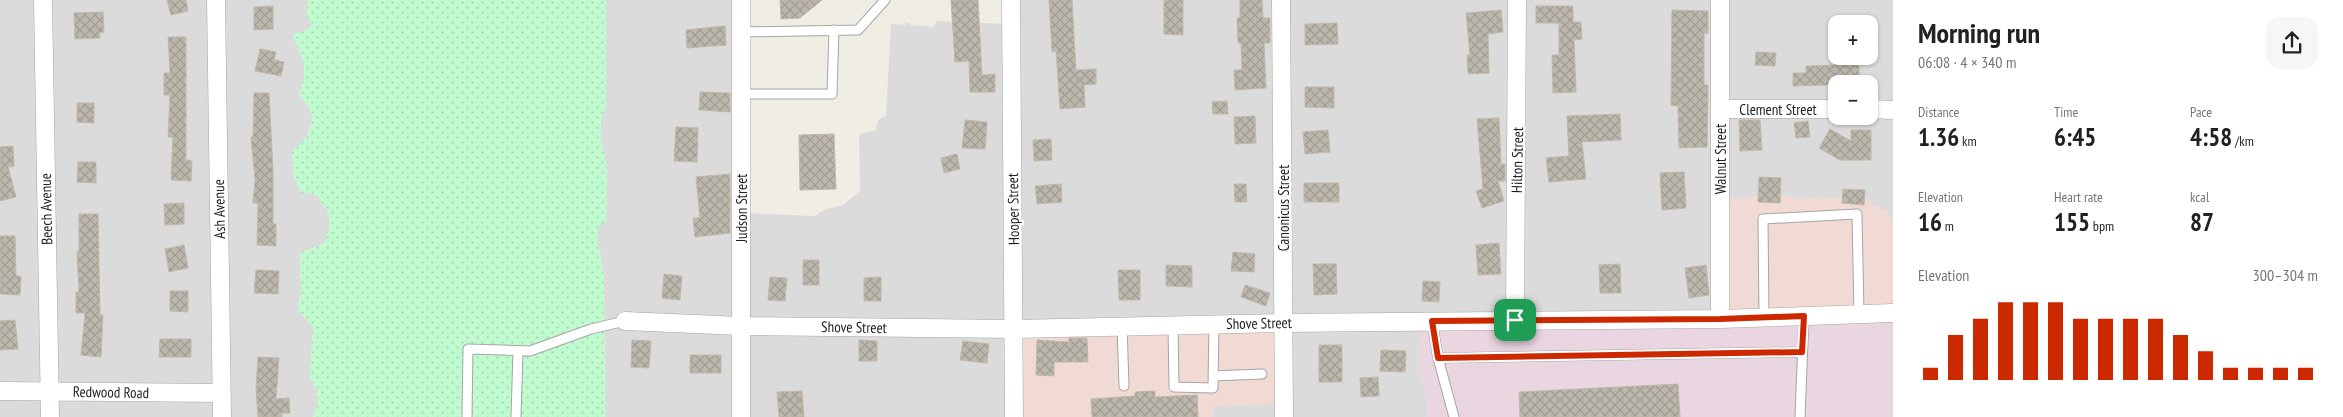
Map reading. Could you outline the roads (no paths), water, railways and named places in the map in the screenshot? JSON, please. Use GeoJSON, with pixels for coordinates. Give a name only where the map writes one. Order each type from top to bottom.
{"type":"FeatureCollection","features":[{"type":"Feature","properties":{"kind":"street","name":"Beech Avenue"},"geometry":{"type":"LineString","coordinates":[[43,0],[50,417]]}},
{"type":"Feature","properties":{"kind":"street","name":"Ash Avenue"},"geometry":{"type":"LineString","coordinates":[[216,0],[222,417]]}},
{"type":"Feature","properties":{"kind":"street","name":"Judson Street"},"geometry":{"type":"LineString","coordinates":[[741,417],[742,0]]}},
{"type":"Feature","properties":{"kind":"street","name":"Hooper Street"},"geometry":{"type":"LineString","coordinates":[[1011,0],[1014,417]]}},
{"type":"Feature","properties":{"kind":"street","name":"Canonicus Street"},"geometry":{"type":"LineString","coordinates":[[1282,0],[1284,417]]}},
{"type":"Feature","properties":{"kind":"street","name":"Hilton Street"},"geometry":{"type":"LineString","coordinates":[[1515,320],[1517,0]]}},
{"type":"Feature","properties":{"kind":"street","name":"Walnut Street"},"geometry":{"type":"LineString","coordinates":[[1720,0],[1720,319]]}},
{"type":"Feature","properties":{"kind":"street","name":"Clement Street"},"geometry":{"type":"LineString","coordinates":[[1720,109],[1828,109]]}},
{"type":"Feature","properties":{"kind":"street"},"geometry":{"type":"LineString","coordinates":[[1878,110],[1893,110]]}},
{"type":"Feature","properties":{"kind":"street","name":"Shove Street"},"geometry":{"type":"LineString","coordinates":[[625,321],[741,326],[1013,329],[1283,323],[1720,319],[1893,313]]}},
{"type":"Feature","properties":{"kind":"street","name":"Redwood Road"},"geometry":{"type":"LineString","coordinates":[[0,391],[221,394]]}},
{"type":"Feature","properties":{"kind":"lane"},"geometry":{"type":"LineString","coordinates":[[741,32],[858,30],[885,0]]}},
{"type":"Feature","properties":{"kind":"lane"},"geometry":{"type":"LineString","coordinates":[[742,94],[832,94],[834,30]]}},
{"type":"Feature","properties":{"kind":"lane"},"geometry":{"type":"LineString","coordinates":[[1764,317],[1763,219],[1857,214],[1859,314]]}},
{"type":"Feature","properties":{"kind":"lane"},"geometry":{"type":"LineString","coordinates":[[1800,417],[1804,316]]}},
{"type":"Feature","properties":{"kind":"lane"},"geometry":{"type":"LineString","coordinates":[[467,417],[468,350],[530,352],[591,329],[625,321]]}},
{"type":"Feature","properties":{"kind":"lane"},"geometry":{"type":"LineString","coordinates":[[1432,321],[1438,358],[1454,417]]}},
{"type":"Feature","properties":{"kind":"lane"},"geometry":{"type":"LineString","coordinates":[[1173,325],[1174,387],[1213,388],[1214,324]]}},
{"type":"Feature","properties":{"kind":"lane"},"geometry":{"type":"LineString","coordinates":[[1122,326],[1124,386]]}},
{"type":"Feature","properties":{"kind":"lane"},"geometry":{"type":"LineString","coordinates":[[516,417],[518,351]]}},
{"type":"Feature","properties":{"kind":"lane"},"geometry":{"type":"LineString","coordinates":[[1438,358],[1802,352]]}},
{"type":"Feature","properties":{"kind":"lane"},"geometry":{"type":"LineString","coordinates":[[1213,376],[1262,374]]}}]}
